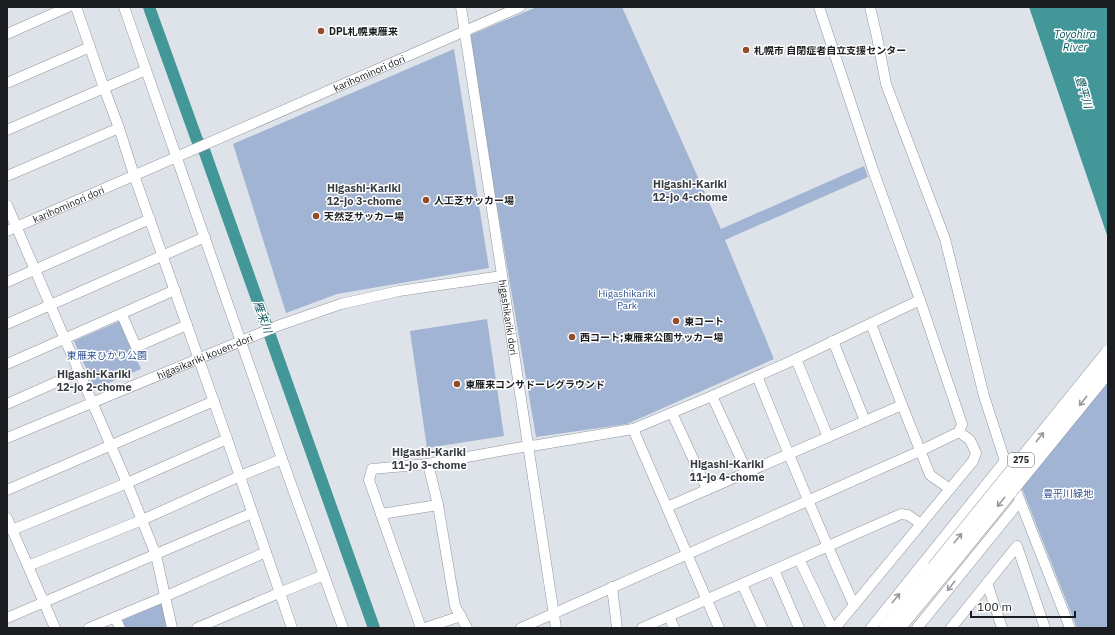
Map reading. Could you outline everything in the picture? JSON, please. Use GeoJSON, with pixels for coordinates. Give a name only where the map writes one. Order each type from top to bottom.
{"type":"FeatureCollection","features":[{"type":"Feature","properties":{"kind":"highway","name":"275"},"geometry":{"type":"LineString","coordinates":[[898,628],[938,571],[1108,353]]}},
{"type":"Feature","properties":{"kind":"highway","name":"275"},"geometry":{"type":"LineString","coordinates":[[886,628],[938,571],[1108,371]]}},
{"type":"Feature","properties":{"kind":"street"},"geometry":{"type":"LineString","coordinates":[[7,34],[68,7]]}},
{"type":"Feature","properties":{"kind":"street"},"geometry":{"type":"LineString","coordinates":[[76,7],[292,628]]}},
{"type":"Feature","properties":{"kind":"street"},"geometry":{"type":"LineString","coordinates":[[124,7],[282,459],[343,628]]}},
{"type":"Feature","properties":{"kind":"street","name":"higashikariki dori"},"geometry":{"type":"LineString","coordinates":[[461,7],[556,628]]}},
{"type":"Feature","properties":{"kind":"street","name":"karihominori dori"},"geometry":{"type":"LineString","coordinates":[[11,229],[520,7]]}},
{"type":"Feature","properties":{"kind":"street"},"geometry":{"type":"LineString","coordinates":[[521,628],[920,451],[959,432],[962,424],[920,300],[873,170],[819,7]]}},
{"type":"Feature","properties":{"kind":"street"},"geometry":{"type":"LineString","coordinates":[[870,7],[886,84],[945,239],[984,396],[1005,461],[1070,628]]}},
{"type":"Feature","properties":{"kind":"street"},"geometry":{"type":"LineString","coordinates":[[7,83],[90,47]]}},
{"type":"Feature","properties":{"kind":"street"},"geometry":{"type":"LineString","coordinates":[[7,130],[146,70]]}},
{"type":"Feature","properties":{"kind":"street"},"geometry":{"type":"LineString","coordinates":[[7,176],[119,128]]}},
{"type":"Feature","properties":{"kind":"street"},"geometry":{"type":"LineString","coordinates":[[7,205],[11,229],[35,270],[127,483],[156,555],[172,628]]}},
{"type":"Feature","properties":{"kind":"street"},"geometry":{"type":"LineString","coordinates":[[7,282],[150,219]]}},
{"type":"Feature","properties":{"kind":"street"},"geometry":{"type":"LineString","coordinates":[[7,324],[51,306],[205,237]]}},
{"type":"Feature","properties":{"kind":"street","name":"higasikariki kouen-dori"},"geometry":{"type":"LineString","coordinates":[[7,438],[280,325],[341,304],[399,292],[502,276]]}},
{"type":"Feature","properties":{"kind":"street"},"geometry":{"type":"LineString","coordinates":[[7,364],[122,315],[175,290]]}},
{"type":"Feature","properties":{"kind":"street"},"geometry":{"type":"LineString","coordinates":[[421,628],[368,480],[372,470],[428,464],[633,429],[796,359],[833,340],[871,324],[920,300]]}},
{"type":"Feature","properties":{"kind":"street"},"geometry":{"type":"LineString","coordinates":[[122,315],[136,347],[187,325]]}},
{"type":"Feature","properties":{"kind":"street"},"geometry":{"type":"LineString","coordinates":[[871,324],[930,475],[950,489]]}},
{"type":"Feature","properties":{"kind":"street"},"geometry":{"type":"LineString","coordinates":[[833,340],[865,421]]}},
{"type":"Feature","properties":{"kind":"street"},"geometry":{"type":"LineString","coordinates":[[796,359],[828,437]]}},
{"type":"Feature","properties":{"kind":"street"},"geometry":{"type":"LineString","coordinates":[[7,404],[79,372]]}},
{"type":"Feature","properties":{"kind":"street"},"geometry":{"type":"LineString","coordinates":[[757,376],[788,454],[854,605]]}},
{"type":"Feature","properties":{"kind":"street"},"geometry":{"type":"LineString","coordinates":[[712,396],[747,472]]}},
{"type":"Feature","properties":{"kind":"street"},"geometry":{"type":"LineString","coordinates":[[7,490],[214,401]]}},
{"type":"Feature","properties":{"kind":"street"},"geometry":{"type":"LineString","coordinates":[[667,507],[902,405]]}},
{"type":"Feature","properties":{"kind":"street"},"geometry":{"type":"LineString","coordinates":[[672,413],[707,489]]}},
{"type":"Feature","properties":{"kind":"street"},"geometry":{"type":"LineString","coordinates":[[633,429],[687,555],[708,599],[719,628]]}},
{"type":"Feature","properties":{"kind":"street"},"geometry":{"type":"LineString","coordinates":[[799,559],[833,628],[854,605],[973,461],[976,453],[970,440],[959,432]]}},
{"type":"Feature","properties":{"kind":"street"},"geometry":{"type":"LineString","coordinates":[[12,530],[127,483],[227,439]]}},
{"type":"Feature","properties":{"kind":"street"},"geometry":{"type":"LineString","coordinates":[[28,566],[142,520],[282,459]]}},
{"type":"Feature","properties":{"kind":"street"},"geometry":{"type":"LineString","coordinates":[[871,628],[1005,461]]}},
{"type":"Feature","properties":{"kind":"street"},"geometry":{"type":"LineString","coordinates":[[428,464],[438,505],[455,606],[467,628]]}},
{"type":"Feature","properties":{"kind":"street"},"geometry":{"type":"LineString","coordinates":[[917,628],[1020,501]]}},
{"type":"Feature","properties":{"kind":"street"},"geometry":{"type":"LineString","coordinates":[[381,514],[438,505]]}},
{"type":"Feature","properties":{"kind":"street"},"geometry":{"type":"LineString","coordinates":[[7,618],[252,513]]}},
{"type":"Feature","properties":{"kind":"street"},"geometry":{"type":"LineString","coordinates":[[642,628],[901,514],[908,516],[921,524]]}},
{"type":"Feature","properties":{"kind":"street"},"geometry":{"type":"LineString","coordinates":[[7,518],[55,628]]}},
{"type":"Feature","properties":{"kind":"street"},"geometry":{"type":"LineString","coordinates":[[951,628],[1017,546],[1045,628]]}},
{"type":"Feature","properties":{"kind":"street"},"geometry":{"type":"LineString","coordinates":[[89,628],[266,552]]}},
{"type":"Feature","properties":{"kind":"street"},"geometry":{"type":"LineString","coordinates":[[774,570],[799,628]]}},
{"type":"Feature","properties":{"kind":"street"},"geometry":{"type":"LineString","coordinates":[[197,628],[324,575]]}},
{"type":"Feature","properties":{"kind":"street"},"geometry":{"type":"LineString","coordinates":[[987,583],[1002,628]]}},
{"type":"Feature","properties":{"kind":"street"},"geometry":{"type":"LineString","coordinates":[[742,584],[762,628]]}},
{"type":"Feature","properties":{"kind":"street"},"geometry":{"type":"LineString","coordinates":[[612,588],[617,628]]}},
{"type":"Feature","properties":{"kind":"street"},"geometry":{"type":"LineString","coordinates":[[425,628],[461,616]]}},
{"type":"Feature","properties":{"kind":"street"},"geometry":{"type":"LineString","coordinates":[[669,616],[674,628]]}},
{"type":"Feature","properties":{"kind":"street"},"geometry":{"type":"LineString","coordinates":[[115,617],[120,628]]}},
{"type":"Feature","properties":{"kind":"green space","name":"Higashikariki Park"},"geometry":{"type":"Polygon","coordinates":[[[537,7],[622,7],[721,229],[864,166],[868,177],[725,240],[774,359],[627,424],[536,437],[468,36],[537,7]]]}},
{"type":"Feature","properties":{"kind":"green space"},"geometry":{"type":"Polygon","coordinates":[[[454,49],[489,268],[337,294],[286,313],[233,144],[454,49]]]}},
{"type":"Feature","properties":{"kind":"green space","name":"東雁来コンサドーレグラウンド"},"geometry":{"type":"Polygon","coordinates":[[[487,319],[504,436],[427,448],[410,331],[487,319]]]}},
{"type":"Feature","properties":{"kind":"green space","name":"東雁来ひかり公園"},"geometry":{"type":"Polygon","coordinates":[[[120,321],[141,369],[95,389],[74,341],[120,321]]]}},
{"type":"Feature","properties":{"kind":"green space","name":"豊平川緑地"},"geometry":{"type":"Polygon","coordinates":[[[1108,377],[1108,628],[1077,628],[1021,486],[1108,377]]]}},
{"type":"Feature","properties":{"kind":"green space"},"geometry":{"type":"Polygon","coordinates":[[[162,603],[169,628],[124,628],[121,621],[162,603]]]}},
{"type":"Feature","properties":{"kind":"water","name":"Toyohira River"},"geometry":{"type":"Polygon","coordinates":[[[1029,7],[1108,7],[1108,238],[1029,7]]]}},
{"type":"Feature","properties":{"kind":"waterway","name":"雁来川"},"geometry":{"type":"LineString","coordinates":[[149,7],[197,140],[204,150],[374,628]]}},
{"type":"Feature","properties":{"kind":"place","name":"DPL札幌東雁来"},"geometry":{"type":"Point","coordinates":[321,31]}},
{"type":"Feature","properties":{"kind":"place","name":"札幌市 自閉症者自立支援センター"},"geometry":{"type":"Point","coordinates":[746,50]}},
{"type":"Feature","properties":{"kind":"place","name":"人工芝サッカー場"},"geometry":{"type":"Point","coordinates":[426,200]}},
{"type":"Feature","properties":{"kind":"place","name":"天然芝サッカー場"},"geometry":{"type":"Point","coordinates":[316,216]}},
{"type":"Feature","properties":{"kind":"place","name":"東コート"},"geometry":{"type":"Point","coordinates":[676,321]}},
{"type":"Feature","properties":{"kind":"place","name":"西コート;東雁来公園サッカー場"},"geometry":{"type":"Point","coordinates":[572,337]}},
{"type":"Feature","properties":{"kind":"place","name":"東雁来コンサドーレグラウンド"},"geometry":{"type":"Point","coordinates":[457,384]}},
{"type":"Feature","properties":{"kind":"district","name":"Higashi-Kariki 12-jo 4-chome"},"geometry":{"type":"Point","coordinates":[690,190]}},
{"type":"Feature","properties":{"kind":"district","name":"Higashi-Kariki 12-jo 3-chome"},"geometry":{"type":"Point","coordinates":[364,194]}},
{"type":"Feature","properties":{"kind":"district","name":"Higashi-Kariki 12-jo 2-chome"},"geometry":{"type":"Point","coordinates":[94,380]}},
{"type":"Feature","properties":{"kind":"district","name":"Higashi-Kariki 11-jo 3-chome"},"geometry":{"type":"Point","coordinates":[429,458]}},
{"type":"Feature","properties":{"kind":"district","name":"Higashi-Kariki 11-jo 4-chome"},"geometry":{"type":"Point","coordinates":[727,470]}},
{"type":"Feature","properties":{"kind":"water label","name":"豊平川"},"geometry":{"type":"Point","coordinates":[1084,92]}}]}
